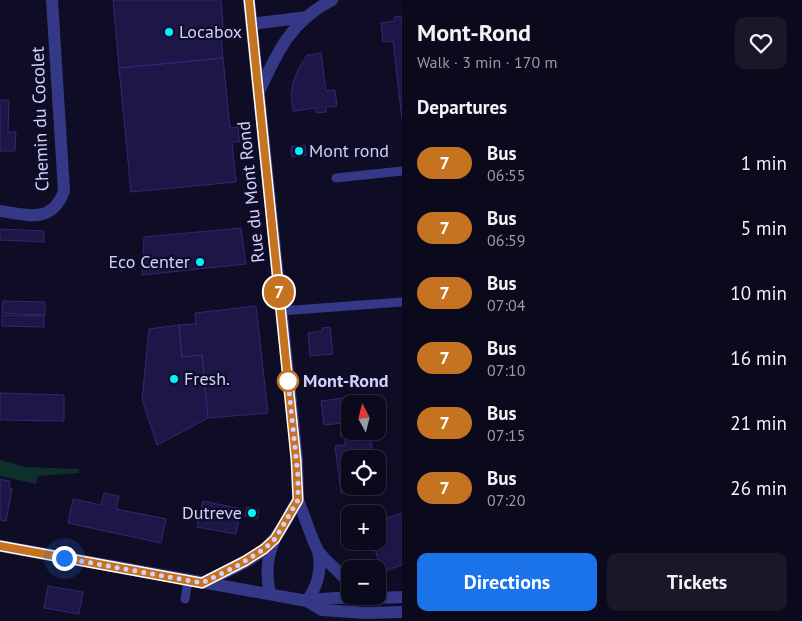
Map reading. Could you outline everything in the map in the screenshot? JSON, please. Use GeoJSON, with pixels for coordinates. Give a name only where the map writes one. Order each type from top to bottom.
{"type":"FeatureCollection","features":[{"type":"Feature","properties":{"kind":"street","name":"Chemin du Cocolet"},"geometry":{"type":"LineString","coordinates":[[0,211],[41,215],[52,211],[60,203],[64,191],[52,0]]}},
{"type":"Feature","properties":{"kind":"street","name":"Rue du Mont Rond"},"geometry":{"type":"LineString","coordinates":[[249,0],[296,459],[298,500],[318,551],[320,564],[319,577],[314,590],[307,600]]}},
{"type":"Feature","properties":{"kind":"street"},"geometry":{"type":"LineString","coordinates":[[259,92],[281,45],[306,16],[332,0]]}},
{"type":"Feature","properties":{"kind":"street"},"geometry":{"type":"LineString","coordinates":[[251,24],[306,16]]}},
{"type":"Feature","properties":{"kind":"street"},"geometry":{"type":"LineString","coordinates":[[270,594],[267,578],[268,562],[275,539],[298,500]]}},
{"type":"Feature","properties":{"kind":"street"},"geometry":{"type":"LineString","coordinates":[[202,583],[245,561],[264,549],[275,539]]}},
{"type":"Feature","properties":{"kind":"street"},"geometry":{"type":"LineString","coordinates":[[0,546],[188,581],[307,600],[341,597]]}},
{"type":"Feature","properties":{"kind":"street","name":"Rue du Mont Rond"},"geometry":{"type":"LineString","coordinates":[[318,551],[341,575]]}},
{"type":"Feature","properties":{"kind":"street"},"geometry":{"type":"LineString","coordinates":[[386,598],[402,597]]}},
{"type":"Feature","properties":{"kind":"street"},"geometry":{"type":"LineString","coordinates":[[307,600],[322,610],[366,613],[402,612]]}},
{"type":"Feature","properties":{"kind":"lane"},"geometry":{"type":"LineString","coordinates":[[336,178],[402,171]]}},
{"type":"Feature","properties":{"kind":"lane"},"geometry":{"type":"LineString","coordinates":[[281,310],[402,302]]}},
{"type":"Feature","properties":{"kind":"lane"},"geometry":{"type":"LineString","coordinates":[[185,599],[188,581]]}},
{"type":"Feature","properties":{"kind":"green space"},"geometry":{"type":"Polygon","coordinates":[[[0,460],[26,467],[79,469],[79,473],[38,476],[36,484],[0,476],[0,460]]]}},
{"type":"Feature","properties":{"kind":"building","name":"Locabox"},"geometry":{"type":"Polygon","coordinates":[[[113,0],[221,0],[223,58],[119,68],[113,0]]]}},
{"type":"Feature","properties":{"kind":"building"},"geometry":{"type":"Polygon","coordinates":[[[402,16],[402,119],[393,41],[383,42],[381,23],[394,21],[394,17],[402,16]]]}},
{"type":"Feature","properties":{"kind":"building"},"geometry":{"type":"Polygon","coordinates":[[[321,53],[326,91],[335,90],[337,106],[326,107],[326,112],[316,113],[315,108],[293,111],[291,95],[293,82],[299,68],[307,55],[321,53]]]}},
{"type":"Feature","properties":{"kind":"building"},"geometry":{"type":"Polygon","coordinates":[[[223,58],[230,128],[238,127],[240,142],[232,142],[236,182],[131,192],[119,68],[223,58]]]}},
{"type":"Feature","properties":{"kind":"building"},"geometry":{"type":"Polygon","coordinates":[[[0,100],[9,100],[8,132],[16,132],[15,151],[0,151],[0,100]]]}},
{"type":"Feature","properties":{"kind":"building","name":"Mont rond"},"geometry":{"type":"Polygon","coordinates":[[[305,145],[306,155],[292,157],[291,147],[305,145]]]}},
{"type":"Feature","properties":{"kind":"building"},"geometry":{"type":"Polygon","coordinates":[[[241,228],[246,264],[142,275],[144,237],[241,228]]]}},
{"type":"Feature","properties":{"kind":"building"},"geometry":{"type":"Polygon","coordinates":[[[0,229],[44,231],[44,242],[0,240],[0,229]]]}},
{"type":"Feature","properties":{"kind":"building"},"geometry":{"type":"Polygon","coordinates":[[[3,301],[45,302],[45,315],[2,313],[3,301]]]}},
{"type":"Feature","properties":{"kind":"building"},"geometry":{"type":"Polygon","coordinates":[[[256,306],[268,413],[208,418],[202,355],[182,357],[179,325],[196,324],[195,313],[256,306]]]}},
{"type":"Feature","properties":{"kind":"building"},"geometry":{"type":"Polygon","coordinates":[[[2,315],[44,316],[44,327],[2,326],[2,315]]]}},
{"type":"Feature","properties":{"kind":"building","name":"Fresh."},"geometry":{"type":"Polygon","coordinates":[[[179,325],[182,357],[202,355],[208,418],[157,445],[142,400],[149,329],[179,325]]]}},
{"type":"Feature","properties":{"kind":"building"},"geometry":{"type":"Polygon","coordinates":[[[330,327],[333,354],[310,356],[308,333],[322,331],[322,328],[330,327]]]}},
{"type":"Feature","properties":{"kind":"building"},"geometry":{"type":"Polygon","coordinates":[[[0,393],[64,395],[64,421],[0,420],[0,393]]]}},
{"type":"Feature","properties":{"kind":"building"},"geometry":{"type":"Polygon","coordinates":[[[341,398],[341,423],[324,425],[321,401],[341,398]]]}},
{"type":"Feature","properties":{"kind":"building"},"geometry":{"type":"Polygon","coordinates":[[[345,440],[371,440],[372,450],[341,450],[341,493],[335,446],[345,445],[345,440]]]}},
{"type":"Feature","properties":{"kind":"building"},"geometry":{"type":"Polygon","coordinates":[[[0,479],[10,481],[9,488],[12,489],[6,521],[0,520],[0,479]]]}},
{"type":"Feature","properties":{"kind":"building"},"geometry":{"type":"Polygon","coordinates":[[[104,493],[119,496],[116,509],[166,519],[161,543],[68,523],[73,499],[101,505],[104,493]]]}},
{"type":"Feature","properties":{"kind":"building"},"geometry":{"type":"Polygon","coordinates":[[[203,501],[241,509],[236,534],[197,527],[203,501]]]}},
{"type":"Feature","properties":{"kind":"building","name":"Dutreve"},"geometry":{"type":"Polygon","coordinates":[[[247,507],[259,510],[257,519],[245,516],[247,507]]]}},
{"type":"Feature","properties":{"kind":"building"},"geometry":{"type":"Polygon","coordinates":[[[402,513],[402,565],[386,571],[386,560],[378,560],[375,550],[386,550],[386,518],[402,513]]]}},
{"type":"Feature","properties":{"kind":"building"},"geometry":{"type":"Polygon","coordinates":[[[48,586],[83,592],[79,614],[44,608],[48,586]]]}},
{"type":"Feature","properties":{"kind":"bus line","name":"7"},"geometry":{"type":"LineString","coordinates":[[0,546],[202,583],[237,566],[264,549],[275,539],[298,500],[298,476],[249,0]]}},
{"type":"Feature","properties":{"kind":"place","name":"Locabox"},"geometry":{"type":"Point","coordinates":[169,32]}},
{"type":"Feature","properties":{"kind":"place","name":"Mont rond"},"geometry":{"type":"Point","coordinates":[299,151]}},
{"type":"Feature","properties":{"kind":"place","name":"Eco Center"},"geometry":{"type":"Point","coordinates":[200,262]}},
{"type":"Feature","properties":{"kind":"place","name":"Fresh."},"geometry":{"type":"Point","coordinates":[174,379]}},
{"type":"Feature","properties":{"kind":"place","name":"Mont-Rond"},"geometry":{"type":"Point","coordinates":[288,381]}},
{"type":"Feature","properties":{"kind":"place","name":"Dutreve"},"geometry":{"type":"Point","coordinates":[252,513]}},
{"type":"Feature","properties":{"kind":"route"},"geometry":{"type":"LineString","coordinates":[[64,558],[202,583],[237,566],[264,549],[275,539],[298,500],[298,476],[288,381]]}}]}
